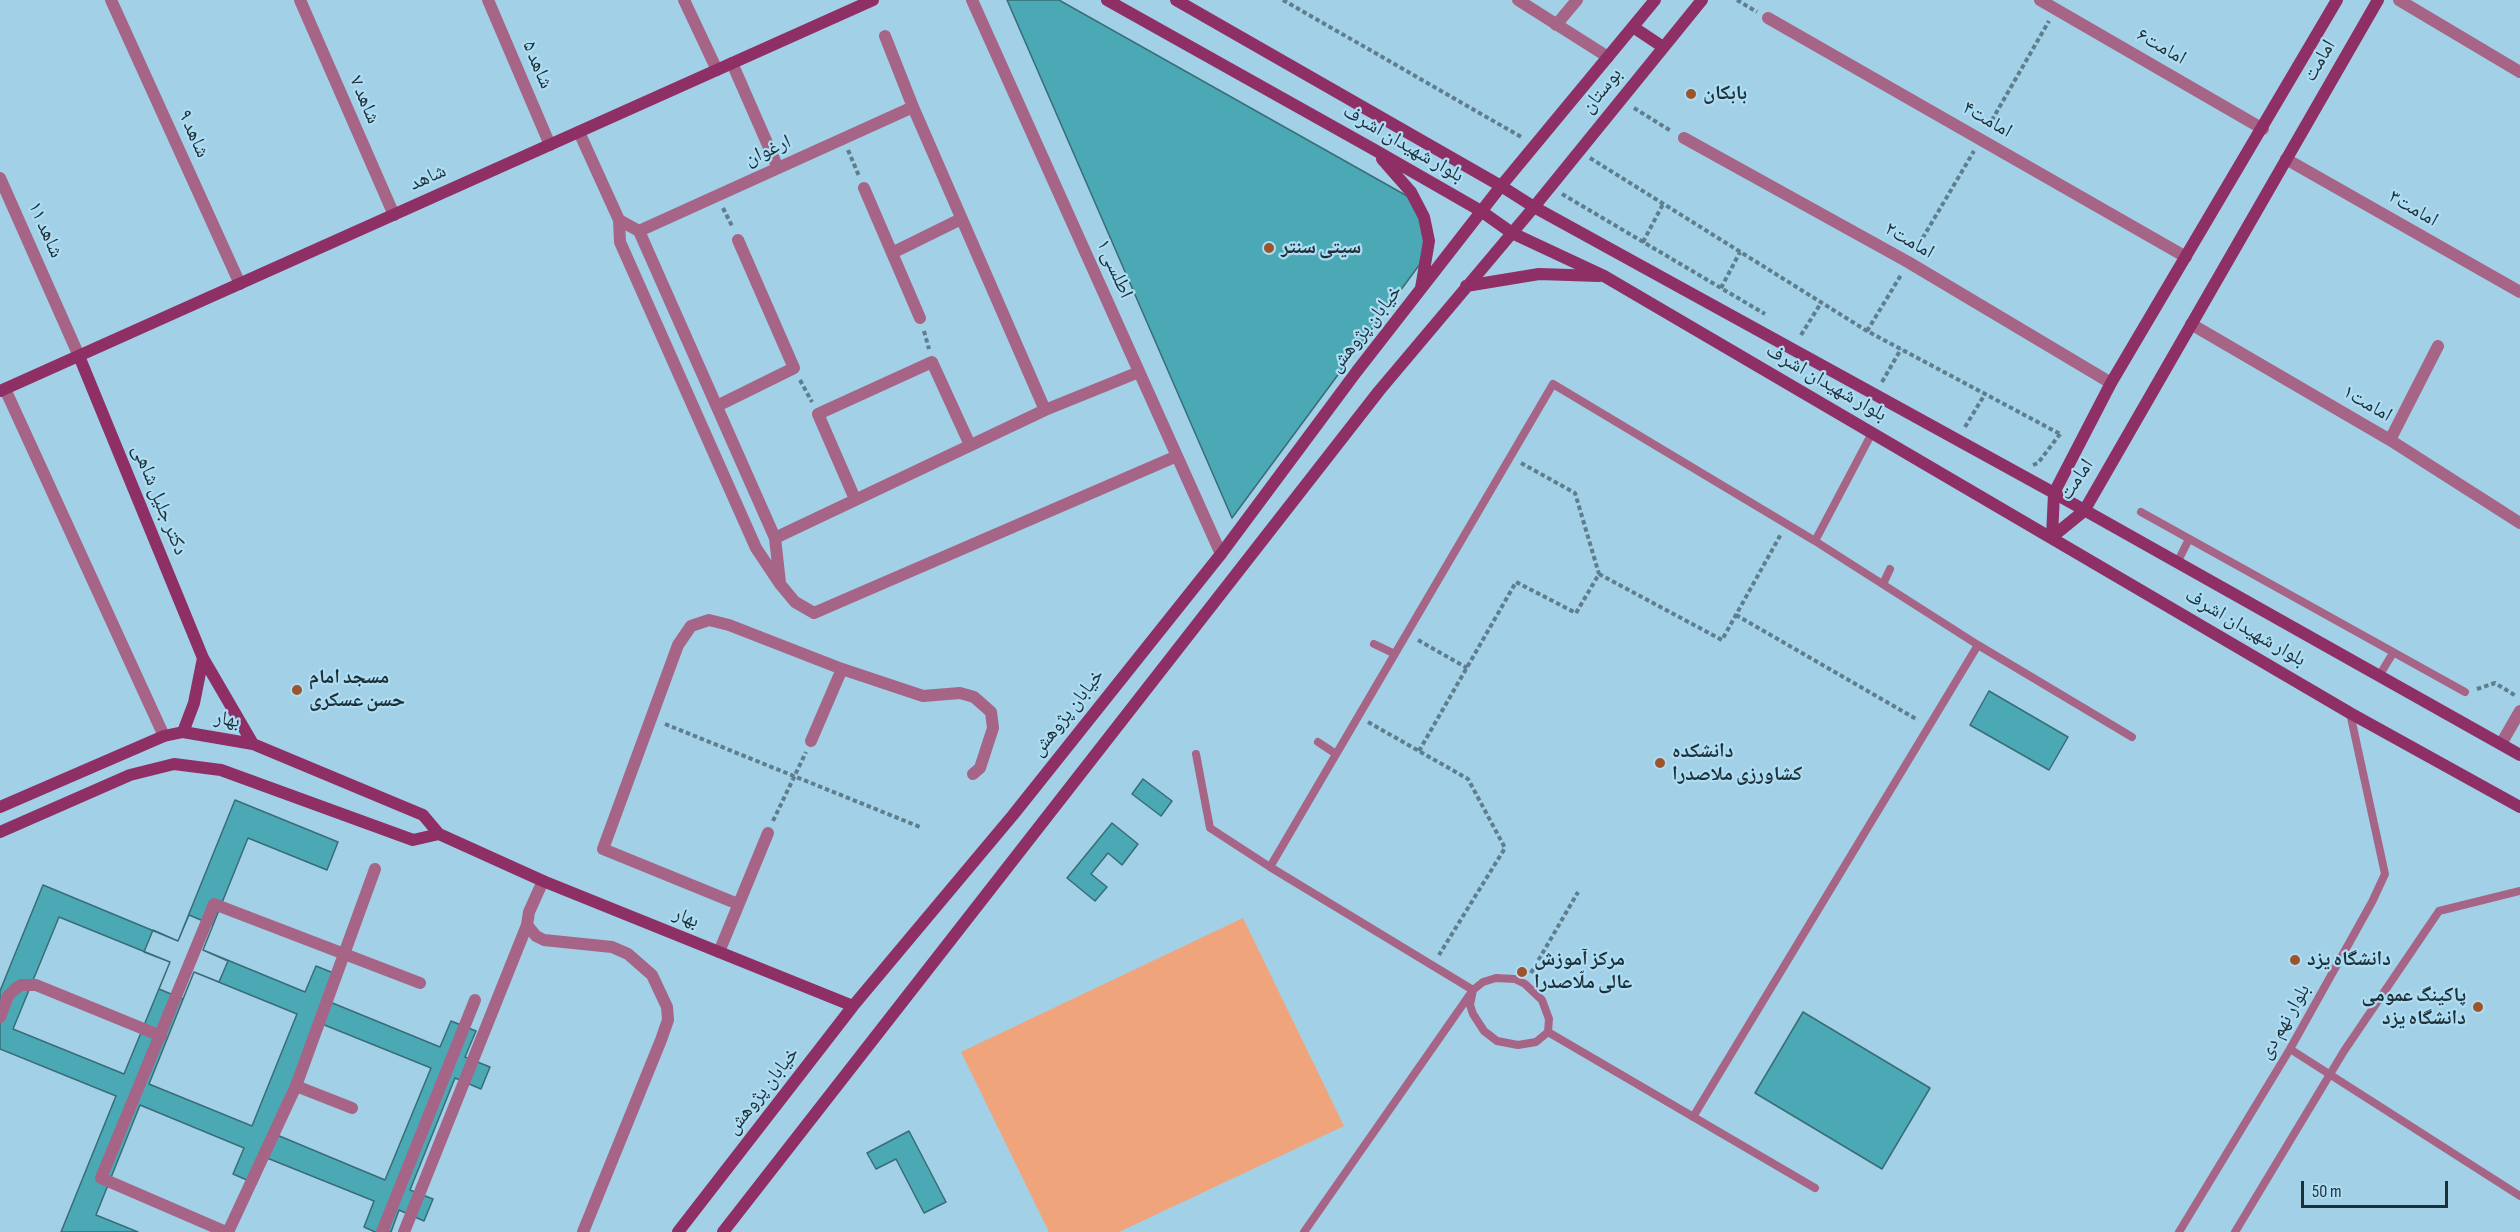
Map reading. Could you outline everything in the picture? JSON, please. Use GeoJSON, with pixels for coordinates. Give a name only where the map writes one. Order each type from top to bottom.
{"type":"FeatureCollection","features":[{"type":"Feature","properties":{"kind":"main road","name":"شاهد"},"geometry":{"type":"LineString","coordinates":[[2,390],[871,0]]}},
{"type":"Feature","properties":{"kind":"main road","name":"بلوار شهیدان اشرف"},"geometry":{"type":"LineString","coordinates":[[1107,0],[1373,149],[1481,212],[1512,233],[1604,276],[2350,713],[2520,807]]}},
{"type":"Feature","properties":{"kind":"main road","name":"بلوار شهیدان اشرف"},"geometry":{"type":"LineString","coordinates":[[1176,0],[1534,207],[2520,755]]}},
{"type":"Feature","properties":{"kind":"main road","name":"بوستان"},"geometry":{"type":"LineString","coordinates":[[1501,186],[1654,0]]}},
{"type":"Feature","properties":{"kind":"main road","name":"بوستان"},"geometry":{"type":"LineString","coordinates":[[1512,233],[1702,0]]}},
{"type":"Feature","properties":{"kind":"main road","name":"امامت"},"geometry":{"type":"LineString","coordinates":[[2052,537],[2054,494],[2081,446],[2111,383],[2263,129],[2336,0]]}},
{"type":"Feature","properties":{"kind":"main road","name":"امامت"},"geometry":{"type":"LineString","coordinates":[[2052,537],[2084,511],[2378,0]]}},
{"type":"Feature","properties":{"kind":"main road"},"geometry":{"type":"LineString","coordinates":[[1633,27],[1663,47]]}},
{"type":"Feature","properties":{"kind":"main road"},"geometry":{"type":"LineString","coordinates":[[1373,149],[1411,192],[1424,217],[1429,241],[1420,290]]}},
{"type":"Feature","properties":{"kind":"main road","name":"خیابان پژوهش"},"geometry":{"type":"LineString","coordinates":[[678,1232],[853,1006],[1013,815],[1221,554],[1357,371],[1501,186]]}},
{"type":"Feature","properties":{"kind":"main road"},"geometry":{"type":"LineString","coordinates":[[723,1232],[1378,391],[1512,233]]}},
{"type":"Feature","properties":{"kind":"main road"},"geometry":{"type":"LineString","coordinates":[[1466,286],[1539,274],[1604,276]]}},
{"type":"Feature","properties":{"kind":"main road","name":"دکتر جلیل شاهی"},"geometry":{"type":"LineString","coordinates":[[79,356],[203,658],[253,744]]}},
{"type":"Feature","properties":{"kind":"main road"},"geometry":{"type":"LineString","coordinates":[[183,732],[194,703],[203,658]]}},
{"type":"Feature","properties":{"kind":"main road","name":"بهار"},"geometry":{"type":"LineString","coordinates":[[0,806],[164,736],[183,732],[253,744],[423,815],[440,834],[543,881],[853,1006]]}},
{"type":"Feature","properties":{"kind":"main road"},"geometry":{"type":"LineString","coordinates":[[0,832],[130,774],[174,764],[221,770],[413,840],[440,834]]}},
{"type":"Feature","properties":{"kind":"street","name":"شاهد ۹"},"geometry":{"type":"LineString","coordinates":[[111,0],[240,284]]}},
{"type":"Feature","properties":{"kind":"street","name":"شاهد ۷"},"geometry":{"type":"LineString","coordinates":[[300,0],[394,215]]}},
{"type":"Feature","properties":{"kind":"street","name":"شاهد ۵"},"geometry":{"type":"LineString","coordinates":[[488,0],[550,145]]}},
{"type":"Feature","properties":{"kind":"street"},"geometry":{"type":"LineString","coordinates":[[684,0],[717,70]]}},
{"type":"Feature","properties":{"kind":"street","name":"اطلسی ۱"},"geometry":{"type":"LineString","coordinates":[[972,0],[1221,554]]}},
{"type":"Feature","properties":{"kind":"street"},"geometry":{"type":"LineString","coordinates":[[1518,0],[1608,57]]}},
{"type":"Feature","properties":{"kind":"street"},"geometry":{"type":"LineString","coordinates":[[1556,25],[1577,0]]}},
{"type":"Feature","properties":{"kind":"street","name":"امامت۶"},"geometry":{"type":"LineString","coordinates":[[2040,0],[2263,129]]}},
{"type":"Feature","properties":{"kind":"street"},"geometry":{"type":"LineString","coordinates":[[2399,0],[2520,72]]}},
{"type":"Feature","properties":{"kind":"street","name":"امامت۴"},"geometry":{"type":"LineString","coordinates":[[1768,18],[2186,257]]}},
{"type":"Feature","properties":{"kind":"street"},"geometry":{"type":"LineString","coordinates":[[885,36],[913,107],[1045,410]]}},
{"type":"Feature","properties":{"kind":"street"},"geometry":{"type":"LineString","coordinates":[[732,63],[778,168]]}},
{"type":"Feature","properties":{"kind":"street","name":"ارغوان"},"geometry":{"type":"LineString","coordinates":[[639,231],[913,107]]}},
{"type":"Feature","properties":{"kind":"street"},"geometry":{"type":"LineString","coordinates":[[579,132],[620,220],[620,242],[756,548],[780,585],[795,602],[814,613],[1177,456]]}},
{"type":"Feature","properties":{"kind":"street","name":"امامت۲"},"geometry":{"type":"LineString","coordinates":[[1684,138],[1908,262],[2111,383]]}},
{"type":"Feature","properties":{"kind":"street","name":"امامت۳"},"geometry":{"type":"LineString","coordinates":[[2286,159],[2520,292]]}},
{"type":"Feature","properties":{"kind":"street","name":"شاهد ۱۱"},"geometry":{"type":"LineString","coordinates":[[0,178],[79,356]]}},
{"type":"Feature","properties":{"kind":"street"},"geometry":{"type":"LineString","coordinates":[[864,188],[920,318]]}},
{"type":"Feature","properties":{"kind":"street"},"geometry":{"type":"LineString","coordinates":[[892,253],[961,219]]}},
{"type":"Feature","properties":{"kind":"street"},"geometry":{"type":"LineString","coordinates":[[620,220],[639,231],[776,538],[780,585]]}},
{"type":"Feature","properties":{"kind":"street"},"geometry":{"type":"LineString","coordinates":[[717,406],[794,368],[738,240]]}},
{"type":"Feature","properties":{"kind":"street","name":"امامت۱"},"geometry":{"type":"LineString","coordinates":[[2191,324],[2390,440],[2520,523]]}},
{"type":"Feature","properties":{"kind":"street"},"geometry":{"type":"LineString","coordinates":[[2390,440],[2438,346]]}},
{"type":"Feature","properties":{"kind":"street"},"geometry":{"type":"LineString","coordinates":[[855,499],[818,414],[932,362],[970,445]]}},
{"type":"Feature","properties":{"kind":"street"},"geometry":{"type":"LineString","coordinates":[[776,538],[1045,410],[1139,372]]}},
{"type":"Feature","properties":{"kind":"street"},"geometry":{"type":"LineString","coordinates":[[2,390],[164,736]]}},
{"type":"Feature","properties":{"kind":"street"},"geometry":{"type":"LineString","coordinates":[[738,904],[603,849],[678,645],[691,626],[709,620],[729,625],[842,669],[922,696],[960,693],[979,699],[991,712],[993,728],[980,768],[973,774]]}},
{"type":"Feature","properties":{"kind":"street"},"geometry":{"type":"LineString","coordinates":[[811,741],[842,669]]}},
{"type":"Feature","properties":{"kind":"street"},"geometry":{"type":"LineString","coordinates":[[2501,744],[2520,711]]}},
{"type":"Feature","properties":{"kind":"street"},"geometry":{"type":"LineString","coordinates":[[719,952],[768,833]]}},
{"type":"Feature","properties":{"kind":"street"},"geometry":{"type":"LineString","coordinates":[[375,869],[343,952],[297,1086],[227,1232],[101,1178],[214,904],[343,952],[420,983]]}},
{"type":"Feature","properties":{"kind":"street"},"geometry":{"type":"LineString","coordinates":[[404,1232],[543,881]]}},
{"type":"Feature","properties":{"kind":"street"},"geometry":{"type":"LineString","coordinates":[[527,925],[536,936],[544,940],[612,947],[628,954],[652,975],[667,1008],[668,1020],[661,1040],[583,1232]]}},
{"type":"Feature","properties":{"kind":"street"},"geometry":{"type":"LineString","coordinates":[[0,1017],[8,996],[15,989],[21,985],[36,985],[161,1036]]}},
{"type":"Feature","properties":{"kind":"street"},"geometry":{"type":"LineString","coordinates":[[382,1232],[475,1000]]}},
{"type":"Feature","properties":{"kind":"street"},"geometry":{"type":"LineString","coordinates":[[297,1086],[352,1108]]}},
{"type":"Feature","properties":{"kind":"lane"},"geometry":{"type":"LineString","coordinates":[[1270,867],[1553,384],[1815,541],[1978,645],[2132,737]]}},
{"type":"Feature","properties":{"kind":"lane"},"geometry":{"type":"LineString","coordinates":[[1568,393],[1573,384]]}},
{"type":"Feature","properties":{"kind":"lane"},"geometry":{"type":"LineString","coordinates":[[1815,541],[1872,433]]}},
{"type":"Feature","properties":{"kind":"lane"},"geometry":{"type":"LineString","coordinates":[[1715,481],[1719,472]]}},
{"type":"Feature","properties":{"kind":"lane"},"geometry":{"type":"LineString","coordinates":[[2141,512],[2465,692]]}},
{"type":"Feature","properties":{"kind":"lane"},"geometry":{"type":"LineString","coordinates":[[2177,563],[2189,539]]}},
{"type":"Feature","properties":{"kind":"lane"},"geometry":{"type":"LineString","coordinates":[[1883,584],[1890,569]]}},
{"type":"Feature","properties":{"kind":"lane"},"geometry":{"type":"LineString","coordinates":[[1374,644],[1395,654]]}},
{"type":"Feature","properties":{"kind":"lane"},"geometry":{"type":"LineString","coordinates":[[1693,1117],[1978,645]]}},
{"type":"Feature","properties":{"kind":"lane"},"geometry":{"type":"LineString","coordinates":[[2379,676],[2393,652]]}},
{"type":"Feature","properties":{"kind":"lane","name":"بلوار نهم دی"},"geometry":{"type":"LineString","coordinates":[[2179,1232],[2290,1049],[2372,902],[2385,874],[2350,713]]}},
{"type":"Feature","properties":{"kind":"lane"},"geometry":{"type":"LineString","coordinates":[[1318,742],[1336,754]]}},
{"type":"Feature","properties":{"kind":"lane"},"geometry":{"type":"LineString","coordinates":[[1196,754],[1210,828],[1473,990]]}},
{"type":"Feature","properties":{"kind":"lane"},"geometry":{"type":"LineString","coordinates":[[2235,1232],[2330,1075],[2439,911],[2520,891]]}},
{"type":"Feature","properties":{"kind":"lane"},"geometry":{"type":"LineString","coordinates":[[1304,1232],[1473,990],[1483,982],[1496,978],[1515,979],[1525,984],[1542,1000],[1549,1019],[1548,1032],[1536,1042],[1518,1045],[1497,1041],[1484,1031],[1473,1014],[1470,1005],[1473,990]]}},
{"type":"Feature","properties":{"kind":"lane"},"geometry":{"type":"LineString","coordinates":[[1548,1032],[1815,1188]]}},
{"type":"Feature","properties":{"kind":"lane"},"geometry":{"type":"LineString","coordinates":[[2290,1049],[2520,1196]]}},
{"type":"Feature","properties":{"kind":"path"},"geometry":{"type":"LineString","coordinates":[[1283,0],[1534,144]]}},
{"type":"Feature","properties":{"kind":"path"},"geometry":{"type":"LineString","coordinates":[[1737,0],[1768,18]]}},
{"type":"Feature","properties":{"kind":"path"},"geometry":{"type":"LineString","coordinates":[[1867,331],[2056,9]]}},
{"type":"Feature","properties":{"kind":"path"},"geometry":{"type":"LineString","coordinates":[[1621,100],[1684,138]]}},
{"type":"Feature","properties":{"kind":"path"},"geometry":{"type":"LineString","coordinates":[[843,139],[864,188]]}},
{"type":"Feature","properties":{"kind":"path"},"geometry":{"type":"LineString","coordinates":[[1579,152],[1867,331],[2081,446]]}},
{"type":"Feature","properties":{"kind":"path"},"geometry":{"type":"LineString","coordinates":[[1551,187],[1767,315]]}},
{"type":"Feature","properties":{"kind":"path"},"geometry":{"type":"LineString","coordinates":[[718,195],[738,240]]}},
{"type":"Feature","properties":{"kind":"path"},"geometry":{"type":"LineString","coordinates":[[1642,242],[1663,204]]}},
{"type":"Feature","properties":{"kind":"path"},"geometry":{"type":"LineString","coordinates":[[1721,288],[1740,252]]}},
{"type":"Feature","properties":{"kind":"path"},"geometry":{"type":"LineString","coordinates":[[1801,335],[1821,303]]}},
{"type":"Feature","properties":{"kind":"path"},"geometry":{"type":"LineString","coordinates":[[920,318],[932,362]]}},
{"type":"Feature","properties":{"kind":"path"},"geometry":{"type":"LineString","coordinates":[[1793,331],[1811,341]]}},
{"type":"Feature","properties":{"kind":"path"},"geometry":{"type":"LineString","coordinates":[[1872,377],[1882,383],[1901,349]]}},
{"type":"Feature","properties":{"kind":"path"},"geometry":{"type":"LineString","coordinates":[[794,368],[818,414]]}},
{"type":"Feature","properties":{"kind":"path"},"geometry":{"type":"LineString","coordinates":[[1963,431],[1984,394]]}},
{"type":"Feature","properties":{"kind":"path"},"geometry":{"type":"LineString","coordinates":[[2026,467],[2038,463],[2060,434]]}},
{"type":"Feature","properties":{"kind":"path"},"geometry":{"type":"LineString","coordinates":[[1510,457],[1575,493],[1599,574],[1722,640],[1786,524]]}},
{"type":"Feature","properties":{"kind":"path"},"geometry":{"type":"LineString","coordinates":[[1419,751],[1516,582],[1576,613],[1599,574]]}},
{"type":"Feature","properties":{"kind":"path"},"geometry":{"type":"LineString","coordinates":[[1736,615],[1929,726]]}},
{"type":"Feature","properties":{"kind":"path"},"geometry":{"type":"LineString","coordinates":[[1407,633],[1467,668]]}},
{"type":"Feature","properties":{"kind":"path"},"geometry":{"type":"LineString","coordinates":[[2465,692],[2495,683],[2520,699]]}},
{"type":"Feature","properties":{"kind":"path"},"geometry":{"type":"LineString","coordinates":[[1359,717],[1468,779],[1505,848],[1432,966]]}},
{"type":"Feature","properties":{"kind":"path"},"geometry":{"type":"LineString","coordinates":[[651,719],[920,827]]}},
{"type":"Feature","properties":{"kind":"path"},"geometry":{"type":"LineString","coordinates":[[768,833],[811,741]]}},
{"type":"Feature","properties":{"kind":"path"},"geometry":{"type":"LineString","coordinates":[[1525,984],[1578,892]]}},
{"type":"Feature","properties":{"kind":"shaded area"},"geometry":{"type":"Polygon","coordinates":[[[1243,918],[1344,1126],[1119,1232],[1049,1232],[961,1052],[1243,918]]]}},
{"type":"Feature","properties":{"kind":"building","name":"سیتی سنتر"},"geometry":{"type":"Polygon","coordinates":[[[1007,0],[1059,0],[1416,201],[1429,232],[1420,264],[1232,518],[1007,0]]]}},
{"type":"Feature","properties":{"kind":"building"},"geometry":{"type":"Polygon","coordinates":[[[1989,691],[2068,737],[2049,770],[1970,725],[1989,691]]]}},
{"type":"Feature","properties":{"kind":"building"},"geometry":{"type":"Polygon","coordinates":[[[1143,779],[1172,801],[1161,816],[1132,794],[1143,779]]]}},
{"type":"Feature","properties":{"kind":"building"},"geometry":{"type":"Polygon","coordinates":[[[235,800],[338,842],[327,870],[248,838],[203,950],[305,992],[316,966],[341,976],[330,1002],[440,1047],[451,1021],[476,1031],[465,1057],[490,1067],[481,1089],[455,1078],[410,1190],[433,1199],[424,1221],[399,1210],[391,1232],[375,1232],[364,1227],[374,1201],[267,1158],[256,1184],[233,1174],[244,1148],[140,1105],[96,1215],[138,1232],[61,1232],[116,1096],[0,1049],[0,991],[43,885],[178,941],[235,800]],[[59,917],[13,1029],[124,1074],[170,962],[59,917]],[[194,972],[149,1084],[252,1126],[297,1014],[194,972]],[[322,1024],[277,1135],[385,1180],[431,1068],[322,1024]]]}},
{"type":"Feature","properties":{"kind":"building"},"geometry":{"type":"Polygon","coordinates":[[[1112,823],[1138,844],[1122,865],[1108,853],[1091,874],[1107,887],[1095,901],[1067,878],[1112,823]]]}},
{"type":"Feature","properties":{"kind":"building"},"geometry":{"type":"Polygon","coordinates":[[[189,915],[213,925],[203,950],[228,961],[219,982],[194,972],[183,999],[159,989],[170,962],[144,952],[153,930],[178,941],[189,915]]]}},
{"type":"Feature","properties":{"kind":"building"},"geometry":{"type":"Polygon","coordinates":[[[1803,1012],[1930,1088],[1882,1169],[1755,1093],[1803,1012]]]}},
{"type":"Feature","properties":{"kind":"building"},"geometry":{"type":"Polygon","coordinates":[[[909,1131],[946,1202],[924,1213],[896,1159],[876,1169],[867,1153],[909,1131]]]}},
{"type":"Feature","properties":{"kind":"place","name":"بابکان"},"geometry":{"type":"Point","coordinates":[1691,94]}},
{"type":"Feature","properties":{"kind":"place","name":"سیتی سنتر"},"geometry":{"type":"Point","coordinates":[1269,248]}},
{"type":"Feature","properties":{"kind":"place","name":"مسجد امام حسن عسکری"},"geometry":{"type":"Point","coordinates":[297,690]}},
{"type":"Feature","properties":{"kind":"place","name":"دانشکده کشاورزی ملاصدرا"},"geometry":{"type":"Point","coordinates":[1660,763]}},
{"type":"Feature","properties":{"kind":"place","name":"دانشگاه یزد"},"geometry":{"type":"Point","coordinates":[2295,960]}},
{"type":"Feature","properties":{"kind":"place","name":"مرکز آموزش عالی ملّاصدرا"},"geometry":{"type":"Point","coordinates":[1522,972]}},
{"type":"Feature","properties":{"kind":"place","name":"پاکینگ عمومی دانشگاه یزد"},"geometry":{"type":"Point","coordinates":[2478,1007]}}]}
